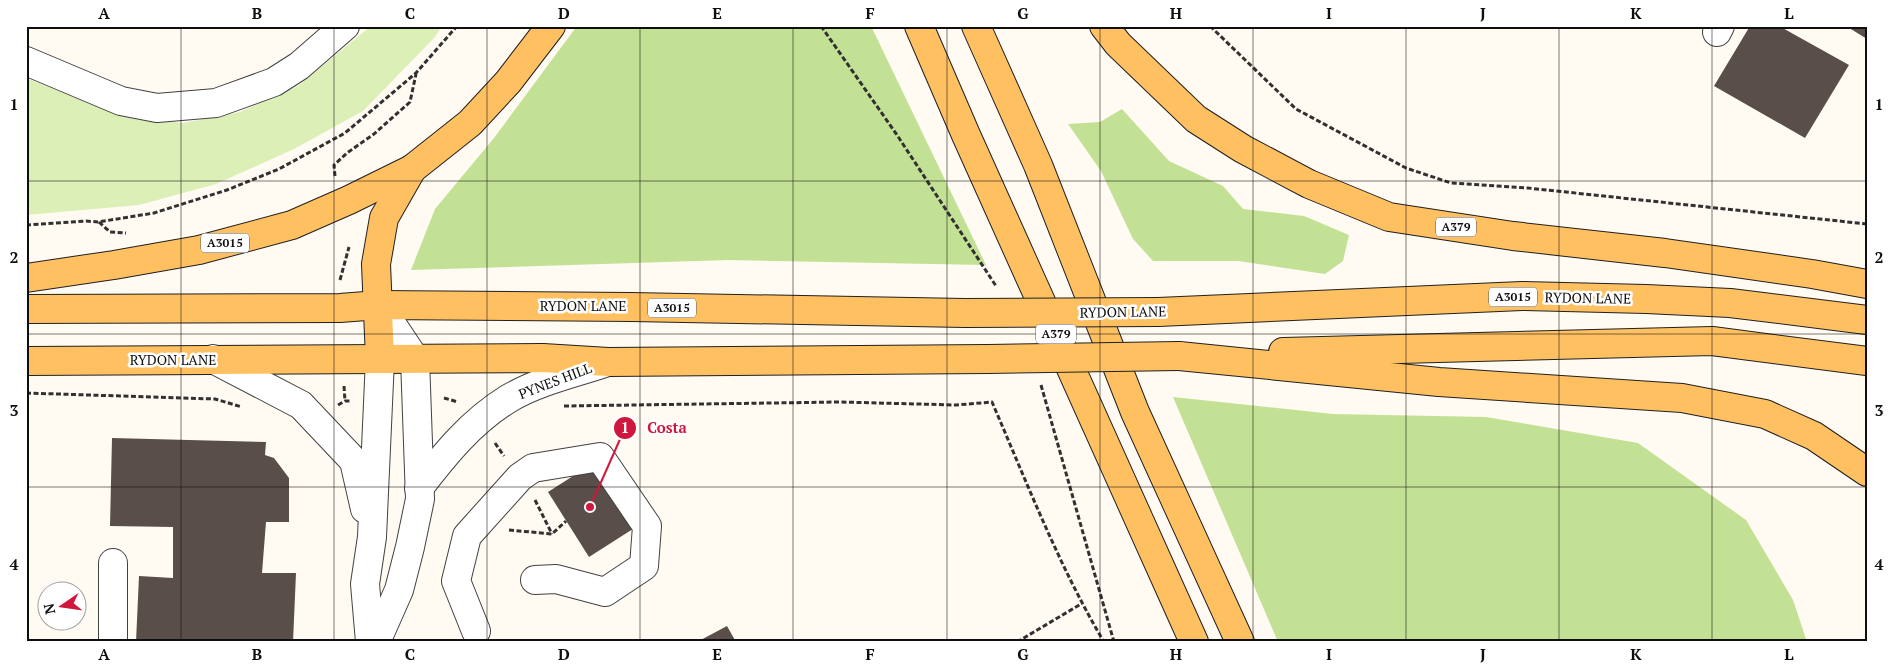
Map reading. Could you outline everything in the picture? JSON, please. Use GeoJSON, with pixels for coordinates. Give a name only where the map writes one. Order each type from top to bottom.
{"type":"FeatureCollection","features":[{"type":"Feature","properties":{"kind":"main road","name":"A3015"},"geometry":{"type":"LineString","coordinates":[[26,278],[199,250],[292,225],[412,169],[470,123],[508,82],[551,26]]}},
{"type":"Feature","properties":{"kind":"main road","name":"A379"},"geometry":{"type":"LineString","coordinates":[[919,26],[966,135],[1194,642]]}},
{"type":"Feature","properties":{"kind":"main road"},"geometry":{"type":"LineString","coordinates":[[976,26],[1038,165],[1135,412],[1240,642]]}},
{"type":"Feature","properties":{"kind":"main road","name":"A379"},"geometry":{"type":"LineString","coordinates":[[1104,26],[1118,44],[1196,119],[1243,149],[1309,184],[1389,217],[1513,236],[1685,256],[1812,274],[1867,284]]}},
{"type":"Feature","properties":{"kind":"main road"},"geometry":{"type":"LineString","coordinates":[[380,359],[376,264],[384,218],[412,169]]}},
{"type":"Feature","properties":{"kind":"main road","name":"RYDON LANE"},"geometry":{"type":"LineString","coordinates":[[26,309],[340,308],[378,305],[966,313],[1158,312],[1522,296],[1730,303],[1867,320]]}},
{"type":"Feature","properties":{"kind":"main road","name":"RYDON LANE"},"geometry":{"type":"LineString","coordinates":[[26,361],[543,358],[608,362],[988,359],[1179,356],[1712,341],[1867,361]]}},
{"type":"Feature","properties":{"kind":"main road"},"geometry":{"type":"LineString","coordinates":[[1179,356],[1439,382],[1682,398],[1765,414],[1814,436],[1867,472]]}},
{"type":"Feature","properties":{"kind":"street"},"geometry":{"type":"LineString","coordinates":[[26,61],[121,101],[157,108],[216,103],[274,82],[299,66],[345,26]]}},
{"type":"Feature","properties":{"kind":"street"},"geometry":{"type":"LineString","coordinates":[[376,642],[399,590],[420,499],[415,359],[378,305]]}},
{"type":"Feature","properties":{"kind":"street"},"geometry":{"type":"LineString","coordinates":[[213,359],[301,405],[354,460],[372,537]]}},
{"type":"Feature","properties":{"kind":"street"},"geometry":{"type":"LineString","coordinates":[[370,642],[365,584],[372,537],[380,398],[380,359]]}},
{"type":"Feature","properties":{"kind":"street","name":"PYNES HILL"},"geometry":{"type":"LineString","coordinates":[[419,488],[451,447],[478,420],[509,399],[531,389],[608,362]]}},
{"type":"Feature","properties":{"kind":"street"},"geometry":{"type":"LineString","coordinates":[[476,632],[456,581],[468,536],[520,477],[533,468],[600,457],[647,526],[644,566],[605,592],[556,579],[535,580]]}},
{"type":"Feature","properties":{"kind":"street"},"geometry":{"type":"LineString","coordinates":[[113,563],[113,642]]}},
{"type":"Feature","properties":{"kind":"path"},"geometry":{"type":"LineString","coordinates":[[26,225],[98,222],[154,213],[227,190],[279,168],[345,133],[416,73],[457,26]]}},
{"type":"Feature","properties":{"kind":"path"},"geometry":{"type":"LineString","coordinates":[[1210,26],[1296,109],[1406,168],[1451,183],[1528,188],[1867,224]]}},
{"type":"Feature","properties":{"kind":"path"},"geometry":{"type":"LineString","coordinates":[[26,393],[215,399],[247,409]]}},
{"type":"Feature","properties":{"kind":"path"},"geometry":{"type":"LineString","coordinates":[[417,397],[438,397],[463,404],[478,420]]}},
{"type":"Feature","properties":{"kind":"path"},"geometry":{"type":"LineString","coordinates":[[345,401],[380,398]]}},
{"type":"Feature","properties":{"kind":"path"},"geometry":{"type":"LineString","coordinates":[[555,408],[574,406],[840,402],[956,405],[992,402],[1044,524],[1081,604],[1104,642]]}},
{"type":"Feature","properties":{"kind":"path"},"geometry":{"type":"LineString","coordinates":[[532,496],[552,534]]}},
{"type":"Feature","properties":{"kind":"path"},"geometry":{"type":"LineString","coordinates":[[1017,642],[1081,604]]}},
{"type":"Feature","properties":{"kind":"green space"},"geometry":{"type":"Polygon","coordinates":[[[371,26],[442,26],[435,37],[363,111],[294,149],[216,184],[139,205],[26,215],[26,78],[108,111],[132,118],[183,123],[240,112],[298,86],[371,26]]]}},
{"type":"Feature","properties":{"kind":"green space"},"geometry":{"type":"Polygon","coordinates":[[[577,26],[871,26],[986,265],[728,260],[411,270],[435,209],[494,138],[577,26]]]}},
{"type":"Feature","properties":{"kind":"green space"},"geometry":{"type":"Polygon","coordinates":[[[1122,109],[1169,161],[1223,186],[1243,209],[1304,216],[1349,235],[1343,261],[1325,274],[1238,261],[1153,261],[1133,239],[1101,171],[1068,124],[1100,122],[1122,109]]]}},
{"type":"Feature","properties":{"kind":"green space"},"geometry":{"type":"Polygon","coordinates":[[[1173,397],[1333,414],[1486,417],[1638,443],[1746,520],[1793,600],[1807,642],[1278,642],[1173,397]]]}},
{"type":"Feature","properties":{"kind":"building"},"geometry":{"type":"Polygon","coordinates":[[[1750,26],[1779,26],[1849,65],[1805,138],[1714,86],[1750,26]]]}},
{"type":"Feature","properties":{"kind":"building"},"geometry":{"type":"Polygon","coordinates":[[[1846,26],[1867,26],[1867,39],[1846,26]]]}},
{"type":"Feature","properties":{"kind":"building"},"geometry":{"type":"Polygon","coordinates":[[[112,438],[266,442],[265,455],[274,458],[289,478],[289,522],[266,522],[262,573],[296,573],[293,642],[136,642],[139,576],[173,578],[173,527],[110,526],[112,438]]]}},
{"type":"Feature","properties":{"kind":"building"},"geometry":{"type":"Polygon","coordinates":[[[595,462],[636,527],[589,557],[548,492],[595,462]]]}},
{"type":"Feature","properties":{"kind":"building"},"geometry":{"type":"Polygon","coordinates":[[[727,626],[736,642],[697,642],[727,626]]]}},
{"type":"Feature","properties":{"kind":"place","name":"Costa"},"geometry":{"type":"Point","coordinates":[590,507]}}]}
